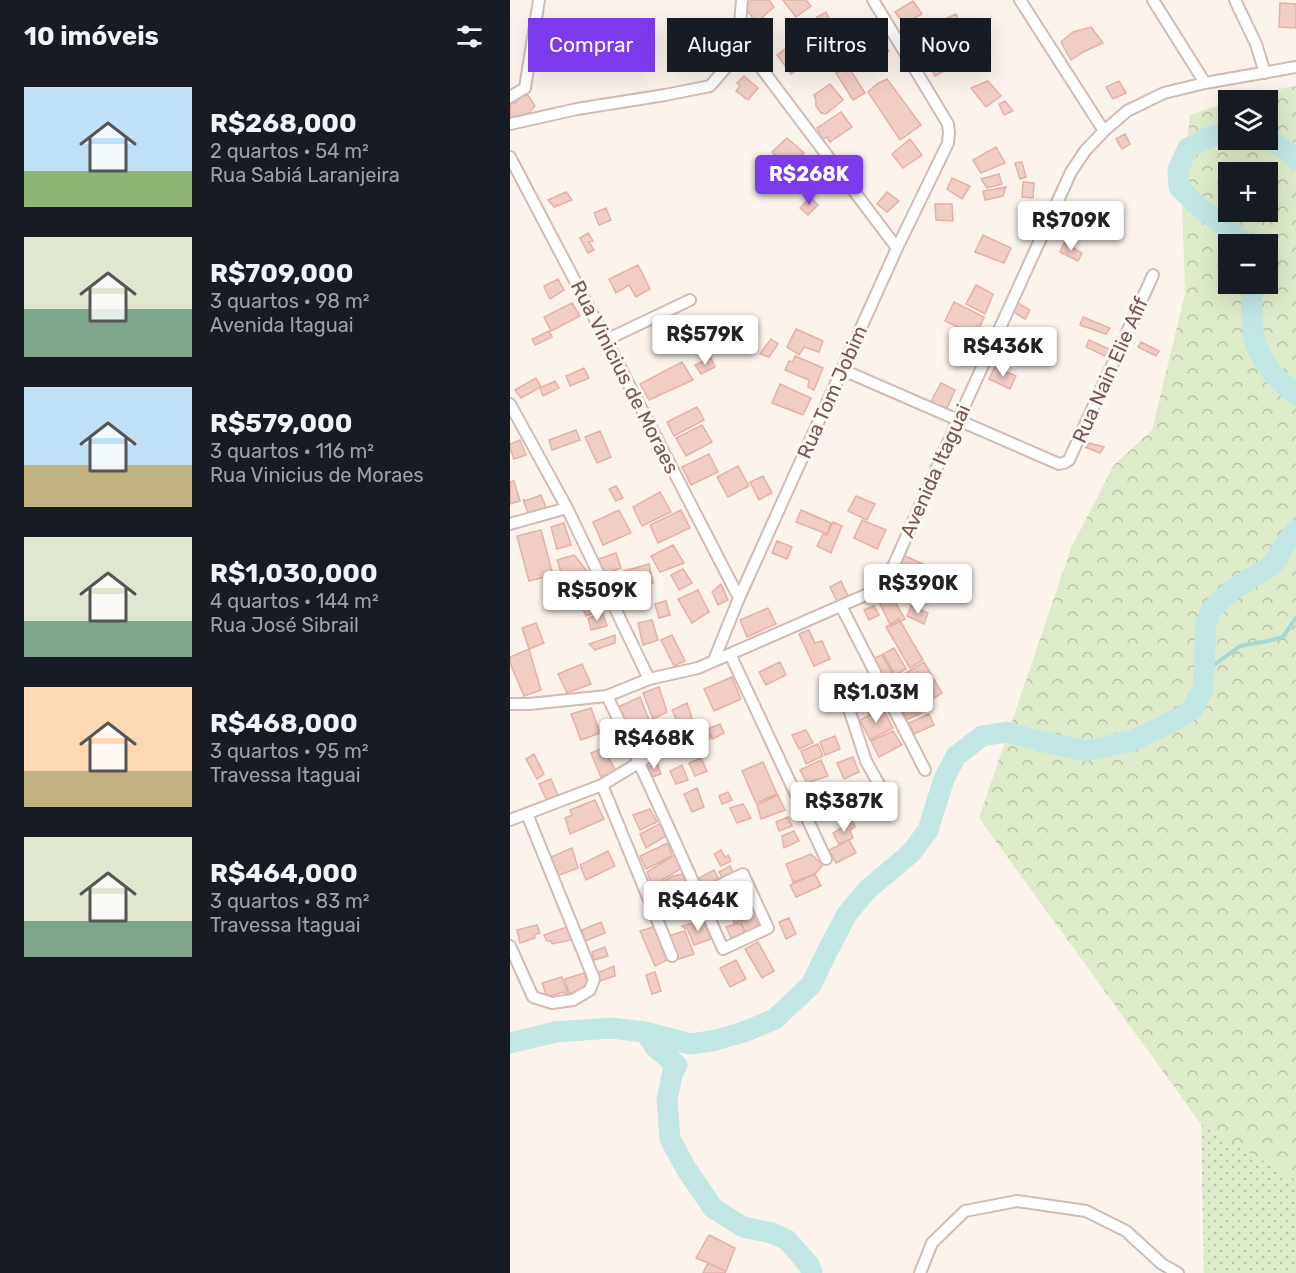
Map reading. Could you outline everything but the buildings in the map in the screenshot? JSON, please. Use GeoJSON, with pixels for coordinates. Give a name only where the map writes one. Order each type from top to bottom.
{"type":"FeatureCollection","features":[{"type":"Feature","properties":{"kind":"street"},"geometry":{"type":"LineString","coordinates":[[510,97],[525,88],[540,0]]}},
{"type":"Feature","properties":{"kind":"street"},"geometry":{"type":"LineString","coordinates":[[740,18],[742,0]]}},
{"type":"Feature","properties":{"kind":"street","name":"Rua Tom Jobim"},"geometry":{"type":"LineString","coordinates":[[714,660],[739,598],[948,142],[948,124],[873,0]]}},
{"type":"Feature","properties":{"kind":"street"},"geometry":{"type":"LineString","coordinates":[[1020,0],[1104,131]]}},
{"type":"Feature","properties":{"kind":"street"},"geometry":{"type":"LineString","coordinates":[[1153,0],[1205,83]]}},
{"type":"Feature","properties":{"kind":"street"},"geometry":{"type":"LineString","coordinates":[[1235,0],[1256,44],[1265,73]]}},
{"type":"Feature","properties":{"kind":"street","name":"Avenida Itaguai"},"geometry":{"type":"LineString","coordinates":[[510,704],[607,696],[650,679],[698,668],[884,587],[1071,172],[1085,151],[1127,111],[1164,93],[1205,83],[1296,67]]}},
{"type":"Feature","properties":{"kind":"street"},"geometry":{"type":"LineString","coordinates":[[510,124],[577,109],[710,86],[722,72]]}},
{"type":"Feature","properties":{"kind":"street"},"geometry":{"type":"LineString","coordinates":[[764,72],[897,249]]}},
{"type":"Feature","properties":{"kind":"street","name":"Rua Vinicius de Moraes"},"geometry":{"type":"LineString","coordinates":[[510,157],[739,598]]}},
{"type":"Feature","properties":{"kind":"street","name":"Rua Nain Elie Afif"},"geometry":{"type":"LineString","coordinates":[[958,420],[1059,464],[1065,463],[1069,460],[1153,275]]}},
{"type":"Feature","properties":{"kind":"street"},"geometry":{"type":"LineString","coordinates":[[606,340],[690,300]]}},
{"type":"Feature","properties":{"kind":"street"},"geometry":{"type":"LineString","coordinates":[[843,370],[958,420]]}},
{"type":"Feature","properties":{"kind":"street"},"geometry":{"type":"LineString","coordinates":[[510,404],[514,421],[567,508],[650,679]]}},
{"type":"Feature","properties":{"kind":"street"},"geometry":{"type":"LineString","coordinates":[[510,524],[567,508]]}},
{"type":"Feature","properties":{"kind":"street"},"geometry":{"type":"LineString","coordinates":[[841,606],[926,770]]}},
{"type":"Feature","properties":{"kind":"street"},"geometry":{"type":"LineString","coordinates":[[730,654],[826,859]]}},
{"type":"Feature","properties":{"kind":"street"},"geometry":{"type":"LineString","coordinates":[[880,682],[846,700],[866,761],[886,797]]}},
{"type":"Feature","properties":{"kind":"street"},"geometry":{"type":"LineString","coordinates":[[607,696],[640,762],[699,895],[723,948],[768,928],[743,873],[699,895]]}},
{"type":"Feature","properties":{"kind":"street"},"geometry":{"type":"LineString","coordinates":[[510,820],[602,785],[673,742]]}},
{"type":"Feature","properties":{"kind":"street"},"geometry":{"type":"LineString","coordinates":[[602,785],[672,956]]}},
{"type":"Feature","properties":{"kind":"street"},"geometry":{"type":"LineString","coordinates":[[510,946],[533,997],[552,1003],[573,1000],[590,990],[594,979],[527,814]]}},
{"type":"Feature","properties":{"kind":"street"},"geometry":{"type":"LineString","coordinates":[[920,1273],[932,1243],[965,1211],[1017,1201],[1086,1211],[1126,1232],[1162,1264],[1178,1273]]}},
{"type":"Feature","properties":{"kind":"green space"},"geometry":{"type":"Polygon","coordinates":[[[1296,86],[1296,1180],[1201,1124],[979,818],[1071,548],[1114,465],[1152,430],[1185,294],[1182,198],[1190,115],[1218,105],[1218,150],[1278,150],[1278,90],[1273,90],[1296,86]]]}},
{"type":"Feature","properties":{"kind":"green space"},"geometry":{"type":"Polygon","coordinates":[[[1201,1124],[1296,1180],[1296,1273],[1204,1273],[1201,1124]]]}},
{"type":"Feature","properties":{"kind":"waterway"},"geometry":{"type":"LineString","coordinates":[[1218,135],[1188,148],[1178,169],[1179,187],[1199,207],[1234,234]]}},
{"type":"Feature","properties":{"kind":"waterway"},"geometry":{"type":"LineString","coordinates":[[1278,145],[1296,160]]}},
{"type":"Feature","properties":{"kind":"waterway"},"geometry":{"type":"LineString","coordinates":[[1252,294],[1252,324],[1258,349],[1274,375],[1296,395]]}},
{"type":"Feature","properties":{"kind":"waterway"},"geometry":{"type":"LineString","coordinates":[[510,1043],[555,1032],[611,1028],[645,1032],[690,1044],[712,1041],[744,1032],[775,1019],[811,985],[847,914],[867,890],[911,853],[928,830],[944,779],[956,756],[982,736],[1007,732],[1086,751],[1131,741],[1170,723],[1193,709],[1203,689],[1206,625],[1211,610],[1231,591],[1273,564],[1296,530]]}},
{"type":"Feature","properties":{"kind":"waterway"},"geometry":{"type":"LineString","coordinates":[[1203,673],[1240,646],[1283,637],[1296,618]]}},
{"type":"Feature","properties":{"kind":"waterway"},"geometry":{"type":"LineString","coordinates":[[645,1032],[655,1047],[677,1065],[673,1072],[667,1099],[670,1139],[687,1170],[713,1208],[743,1227],[772,1233],[787,1240],[809,1265],[812,1273]]}}]}
